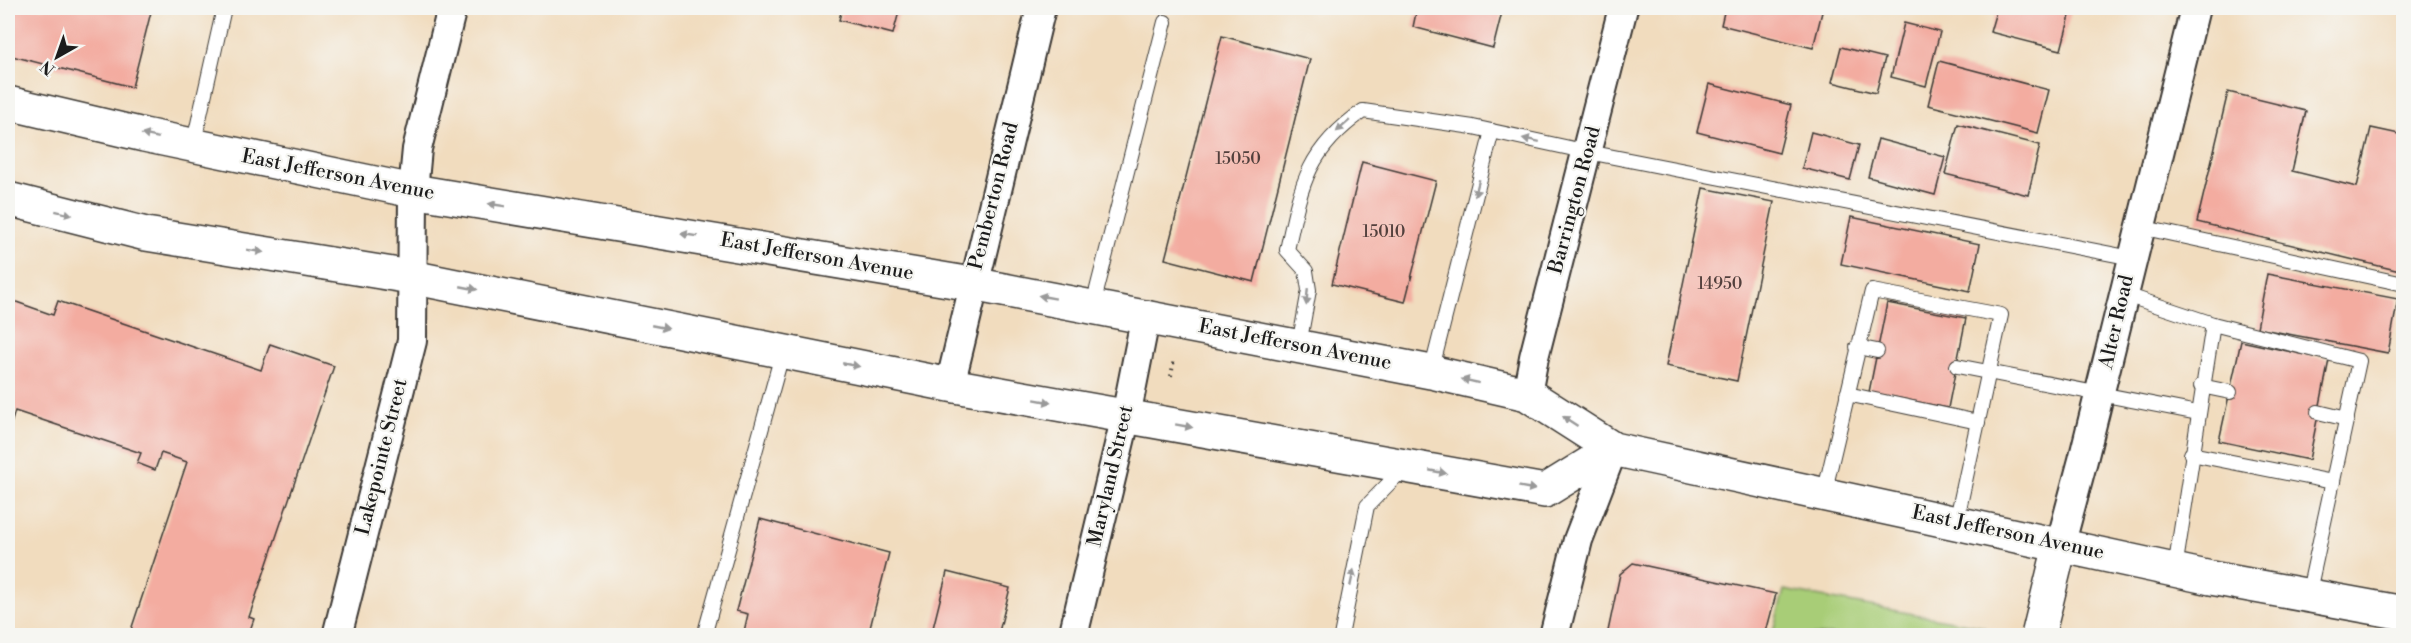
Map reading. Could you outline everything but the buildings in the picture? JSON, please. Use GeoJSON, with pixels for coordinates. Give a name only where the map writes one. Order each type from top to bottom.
{"type":"FeatureCollection","features":[{"type":"Feature","properties":{"kind":"main road","name":"East Jefferson Avenue"},"geometry":{"type":"LineString","coordinates":[[8,103],[193,146],[413,191],[1093,305],[1431,372],[1527,394],[1613,449],[2060,546],[2403,613]]}},
{"type":"Feature","properties":{"kind":"main road"},"geometry":{"type":"LineString","coordinates":[[8,199],[146,234],[411,277],[950,385],[1545,491],[1613,449]]}},
{"type":"Feature","properties":{"kind":"main road","name":"Alter Road"},"geometry":{"type":"LineString","coordinates":[[2037,636],[2060,546]]}},
{"type":"Feature","properties":{"kind":"street"},"geometry":{"type":"LineString","coordinates":[[413,191],[417,149],[452,8]]}},
{"type":"Feature","properties":{"kind":"street","name":"Pemberton Road"},"geometry":{"type":"LineString","coordinates":[[950,385],[972,284],[1041,8]]}},
{"type":"Feature","properties":{"kind":"street","name":"Barrington Road"},"geometry":{"type":"LineString","coordinates":[[1527,394],[1534,357],[1623,8]]}},
{"type":"Feature","properties":{"kind":"street","name":"Alter Road"},"geometry":{"type":"LineString","coordinates":[[2060,546],[2194,8]]}},
{"type":"Feature","properties":{"kind":"street","name":"Lakepointe Street"},"geometry":{"type":"LineString","coordinates":[[337,636],[412,340],[413,191]]}},
{"type":"Feature","properties":{"kind":"street","name":"Maryland Street"},"geometry":{"type":"LineString","coordinates":[[1072,636],[1126,416],[1146,315]]}},
{"type":"Feature","properties":{"kind":"street"},"geometry":{"type":"LineString","coordinates":[[1554,636],[1578,540],[1613,449]]}},
{"type":"Feature","properties":{"kind":"lane"},"geometry":{"type":"LineString","coordinates":[[193,146],[224,8]]}},
{"type":"Feature","properties":{"kind":"lane"},"geometry":{"type":"LineString","coordinates":[[1093,305],[1165,22]]}},
{"type":"Feature","properties":{"kind":"lane"},"geometry":{"type":"LineString","coordinates":[[1299,345],[1309,290],[1306,271],[1287,250],[1301,187],[1320,149],[1343,125],[1363,111],[1492,131],[1588,152],[2132,258]]}},
{"type":"Feature","properties":{"kind":"lane"},"geometry":{"type":"LineString","coordinates":[[1431,372],[1492,131]]}},
{"type":"Feature","properties":{"kind":"lane"},"geometry":{"type":"LineString","coordinates":[[2140,226],[2403,284]]}},
{"type":"Feature","properties":{"kind":"lane"},"geometry":{"type":"LineString","coordinates":[[1824,495],[1872,291],[2001,315],[1956,523]]}},
{"type":"Feature","properties":{"kind":"lane"},"geometry":{"type":"LineString","coordinates":[[2123,294],[2213,324],[2359,361],[2308,596]]}},
{"type":"Feature","properties":{"kind":"lane"},"geometry":{"type":"LineString","coordinates":[[2175,569],[2201,386],[2213,324]]}},
{"type":"Feature","properties":{"kind":"lane"},"geometry":{"type":"LineString","coordinates":[[1857,347],[1878,351]]}},
{"type":"Feature","properties":{"kind":"lane"},"geometry":{"type":"LineString","coordinates":[[704,636],[783,351]]}},
{"type":"Feature","properties":{"kind":"lane"},"geometry":{"type":"LineString","coordinates":[[1957,366],[2198,413]]}},
{"type":"Feature","properties":{"kind":"lane"},"geometry":{"type":"LineString","coordinates":[[2201,386],[2230,392]]}},
{"type":"Feature","properties":{"kind":"lane"},"geometry":{"type":"LineString","coordinates":[[1847,393],[1978,422]]}},
{"type":"Feature","properties":{"kind":"lane"},"geometry":{"type":"LineString","coordinates":[[2318,412],[2347,419]]}},
{"type":"Feature","properties":{"kind":"lane"},"geometry":{"type":"LineString","coordinates":[[2191,454],[2333,482]]}},
{"type":"Feature","properties":{"kind":"lane"},"geometry":{"type":"LineString","coordinates":[[1341,636],[1367,506],[1406,466]]}},
{"type":"Feature","properties":{"kind":"path"},"geometry":{"type":"LineString","coordinates":[[1171,376],[1175,359]]}},
{"type":"Feature","properties":{"kind":"green space"},"geometry":{"type":"Polygon","coordinates":[[[1784,590],[1984,627],[1981,636],[1772,635],[1784,590]]]}}]}
